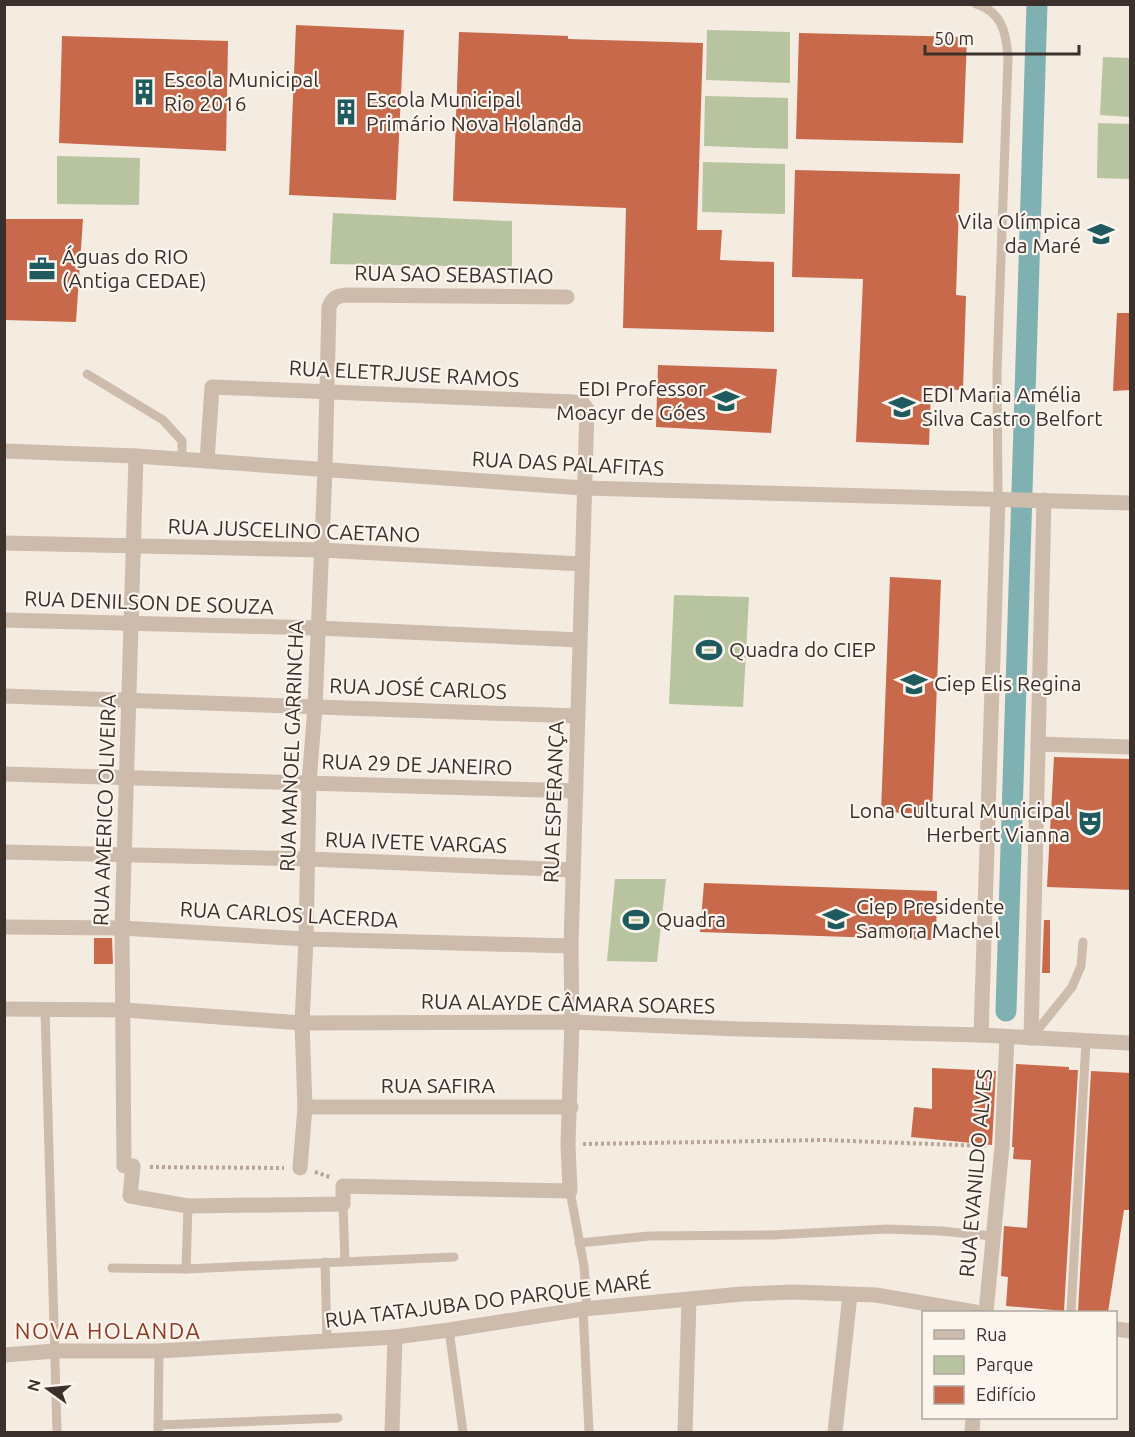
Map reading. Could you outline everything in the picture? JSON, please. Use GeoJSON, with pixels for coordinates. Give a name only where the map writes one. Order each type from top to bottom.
{"type":"FeatureCollection","features":[{"type":"Feature","properties":{"kind":"street","name":"RUA SAO SEBASTIAO"},"geometry":{"type":"LineString","coordinates":[[327,325],[329,307],[337,296],[567,297]]}},
{"type":"Feature","properties":{"kind":"street","name":"RUA MANOEL GARRINCHA"},"geometry":{"type":"LineString","coordinates":[[300,1168],[304,1107],[302,1023],[309,859],[309,783],[315,707],[325,469],[328,391],[327,325]]}},
{"type":"Feature","properties":{"kind":"street","name":"RUA ELETRJUSE RAMOS"},"geometry":{"type":"LineString","coordinates":[[207,461],[212,387],[572,402],[583,404],[587,413]]}},
{"type":"Feature","properties":{"kind":"street","name":"RUA ESPERANÇA"},"geometry":{"type":"LineString","coordinates":[[570,1191],[568,1144],[571,1107],[571,946],[587,413]]}},
{"type":"Feature","properties":{"kind":"street","name":"RUA DAS PALAFITAS"},"geometry":{"type":"LineString","coordinates":[[4,451],[136,456],[584,488],[1131,503]]}},
{"type":"Feature","properties":{"kind":"street","name":"RUA AMERICO OLIVEIRA"},"geometry":{"type":"LineString","coordinates":[[136,456],[122,928],[130,1196],[188,1206]]}},
{"type":"Feature","properties":{"kind":"street"},"geometry":{"type":"LineString","coordinates":[[981,1035],[1002,499]]}},
{"type":"Feature","properties":{"kind":"street"},"geometry":{"type":"LineString","coordinates":[[1030,1038],[1044,500]]}},
{"type":"Feature","properties":{"kind":"street","name":"RUA JUSCELINO CAETANO"},"geometry":{"type":"LineString","coordinates":[[4,543],[321,550],[582,564]]}},
{"type":"Feature","properties":{"kind":"street","name":"RUA DENILSON DE SOUZA"},"geometry":{"type":"LineString","coordinates":[[4,620],[318,628],[580,640]]}},
{"type":"Feature","properties":{"kind":"street","name":"RUA JOSÉ CARLOS"},"geometry":{"type":"LineString","coordinates":[[4,696],[578,716]]}},
{"type":"Feature","properties":{"kind":"street"},"geometry":{"type":"LineString","coordinates":[[1038,744],[1131,747]]}},
{"type":"Feature","properties":{"kind":"street","name":"RUA 29 DE JANEIRO"},"geometry":{"type":"LineString","coordinates":[[4,774],[576,791]]}},
{"type":"Feature","properties":{"kind":"street","name":"RUA IVETE VARGAS"},"geometry":{"type":"LineString","coordinates":[[4,852],[309,859],[573,870]]}},
{"type":"Feature","properties":{"kind":"street","name":"RUA CARLOS LACERDA"},"geometry":{"type":"LineString","coordinates":[[4,927],[122,928],[306,939],[571,946]]}},
{"type":"Feature","properties":{"kind":"street","name":"RUA ALAYDE CÂMARA SOARES"},"geometry":{"type":"LineString","coordinates":[[4,1009],[124,1010],[302,1023],[572,1022],[981,1035],[1131,1043]]}},
{"type":"Feature","properties":{"kind":"street","name":"RUA EVANILDO ALVES"},"geometry":{"type":"LineString","coordinates":[[986,1311],[1002,1147],[1007,1037]]}},
{"type":"Feature","properties":{"kind":"street","name":"RUA SAFIRA"},"geometry":{"type":"LineString","coordinates":[[304,1107],[571,1107]]}},
{"type":"Feature","properties":{"kind":"street"},"geometry":{"type":"LineString","coordinates":[[188,1206],[343,1204],[343,1186],[570,1191]]}},
{"type":"Feature","properties":{"kind":"street","name":"RUA TATAJUBA DO PARQUE MARÉ"},"geometry":{"type":"LineString","coordinates":[[4,1355],[55,1351],[159,1351],[395,1337],[585,1309],[742,1294],[794,1292],[876,1295],[969,1311]]}},
{"type":"Feature","properties":{"kind":"street"},"geometry":{"type":"LineString","coordinates":[[835,1432],[850,1295]]}},
{"type":"Feature","properties":{"kind":"street"},"geometry":{"type":"LineString","coordinates":[[685,1432],[689,1300]]}},
{"type":"Feature","properties":{"kind":"street"},"geometry":{"type":"LineString","coordinates":[[392,1432],[395,1337]]}},
{"type":"Feature","properties":{"kind":"lane"},"geometry":{"type":"LineString","coordinates":[[976,4],[992,11],[1000,21],[1006,38],[1008,57],[997,372],[1002,499]]}},
{"type":"Feature","properties":{"kind":"lane"},"geometry":{"type":"LineString","coordinates":[[87,374],[163,420],[182,441],[182,459]]}},
{"type":"Feature","properties":{"kind":"lane"},"geometry":{"type":"LineString","coordinates":[[1030,1038],[1072,987],[1081,966],[1083,942]]}},
{"type":"Feature","properties":{"kind":"lane"},"geometry":{"type":"LineString","coordinates":[[45,1010],[57,1432]]}},
{"type":"Feature","properties":{"kind":"lane"},"geometry":{"type":"LineString","coordinates":[[1071,1311],[1086,1042]]}},
{"type":"Feature","properties":{"kind":"lane"},"geometry":{"type":"LineString","coordinates":[[570,1191],[584,1266],[589,1432]]}},
{"type":"Feature","properties":{"kind":"lane"},"geometry":{"type":"LineString","coordinates":[[343,1204],[345,1261]]}},
{"type":"Feature","properties":{"kind":"lane"},"geometry":{"type":"LineString","coordinates":[[186,1269],[188,1206]]}},
{"type":"Feature","properties":{"kind":"lane"},"geometry":{"type":"LineString","coordinates":[[579,1243],[649,1236],[772,1235],[887,1229],[993,1236]]}},
{"type":"Feature","properties":{"kind":"lane"},"geometry":{"type":"LineString","coordinates":[[112,1268],[186,1269],[454,1257]]}},
{"type":"Feature","properties":{"kind":"lane"},"geometry":{"type":"LineString","coordinates":[[325,1262],[327,1341]]}},
{"type":"Feature","properties":{"kind":"lane"},"geometry":{"type":"LineString","coordinates":[[449,1330],[463,1432]]}},
{"type":"Feature","properties":{"kind":"lane"},"geometry":{"type":"LineString","coordinates":[[159,1351],[158,1429],[338,1418]]}},
{"type":"Feature","properties":{"kind":"path"},"geometry":{"type":"LineString","coordinates":[[568,1144],[824,1140],[1002,1147]]}},
{"type":"Feature","properties":{"kind":"path"},"geometry":{"type":"LineString","coordinates":[[128,1166],[300,1168],[332,1177],[343,1186]]}},
{"type":"Feature","properties":{"kind":"green space"},"geometry":{"type":"Polygon","coordinates":[[[707,30],[790,32],[790,83],[706,80],[707,30]]]}},
{"type":"Feature","properties":{"kind":"green space"},"geometry":{"type":"Polygon","coordinates":[[[1103,57],[1130,58],[1130,117],[1100,115],[1103,57]]]}},
{"type":"Feature","properties":{"kind":"green space"},"geometry":{"type":"Polygon","coordinates":[[[705,96],[788,98],[788,149],[704,146],[705,96]]]}},
{"type":"Feature","properties":{"kind":"green space"},"geometry":{"type":"Polygon","coordinates":[[[1098,123],[1130,124],[1130,179],[1097,178],[1098,123]]]}},
{"type":"Feature","properties":{"kind":"green space"},"geometry":{"type":"Polygon","coordinates":[[[57,156],[140,158],[139,205],[57,204],[57,156]]]}},
{"type":"Feature","properties":{"kind":"green space"},"geometry":{"type":"Polygon","coordinates":[[[703,162],[785,164],[785,214],[702,212],[703,162]]]}},
{"type":"Feature","properties":{"kind":"green space"},"geometry":{"type":"Polygon","coordinates":[[[333,213],[512,221],[512,267],[330,264],[333,213]]]}},
{"type":"Feature","properties":{"kind":"green space","name":"Quadra do CIEP"},"geometry":{"type":"Polygon","coordinates":[[[674,595],[749,597],[743,707],[669,704],[674,595]]]}},
{"type":"Feature","properties":{"kind":"green space","name":"Quadra"},"geometry":{"type":"Polygon","coordinates":[[[615,879],[666,879],[657,962],[607,961],[615,879]]]}},
{"type":"Feature","properties":{"kind":"building","name":"Escola Municipal Primário Nova Holanda"},"geometry":{"type":"Polygon","coordinates":[[[296,25],[404,30],[396,200],[289,195],[296,25]]]}},
{"type":"Feature","properties":{"kind":"building"},"geometry":{"type":"Polygon","coordinates":[[[459,32],[568,36],[568,39],[703,43],[697,230],[722,230],[720,260],[774,262],[774,332],[623,328],[626,208],[453,201],[459,32]]]}},
{"type":"Feature","properties":{"kind":"building"},"geometry":{"type":"Polygon","coordinates":[[[799,33],[967,37],[963,143],[796,139],[799,33]]]}},
{"type":"Feature","properties":{"kind":"building","name":"Escola Municipal Rio 2016"},"geometry":{"type":"Polygon","coordinates":[[[62,36],[228,41],[226,151],[59,143],[62,36]]]}},
{"type":"Feature","properties":{"kind":"building"},"geometry":{"type":"Polygon","coordinates":[[[795,170],[960,174],[956,295],[966,296],[963,390],[931,389],[929,445],[856,442],[863,279],[792,277],[795,170]]]}},
{"type":"Feature","properties":{"kind":"building","name":"Águas do RIO (Antiga CEDAE)"},"geometry":{"type":"Polygon","coordinates":[[[4,219],[83,219],[76,322],[4,320],[4,219]]]}},
{"type":"Feature","properties":{"kind":"building"},"geometry":{"type":"Polygon","coordinates":[[[1117,313],[1131,313],[1131,390],[1113,391],[1117,313]]]}},
{"type":"Feature","properties":{"kind":"building","name":"EDI Professor Moacyr de Góes"},"geometry":{"type":"Polygon","coordinates":[[[658,365],[777,369],[771,433],[656,427],[658,365]]]}},
{"type":"Feature","properties":{"kind":"building","name":"Ciep Elis Regina"},"geometry":{"type":"Polygon","coordinates":[[[890,577],[941,580],[932,814],[881,812],[890,577]]]}},
{"type":"Feature","properties":{"kind":"building","name":"Lona Cultural Municipal Herbert Vianna"},"geometry":{"type":"Polygon","coordinates":[[[1054,757],[1131,759],[1131,890],[1047,887],[1054,757]]]}},
{"type":"Feature","properties":{"kind":"building"},"geometry":{"type":"Polygon","coordinates":[[[704,883],[937,891],[936,940],[700,932],[704,883]]]}},
{"type":"Feature","properties":{"kind":"building"},"geometry":{"type":"Polygon","coordinates":[[[1044,920],[1050,920],[1050,973],[1042,973],[1044,920]]]}},
{"type":"Feature","properties":{"kind":"building"},"geometry":{"type":"Polygon","coordinates":[[[94,938],[112,938],[113,964],[94,964],[94,938]]]}},
{"type":"Feature","properties":{"kind":"building"},"geometry":{"type":"Polygon","coordinates":[[[1016,1064],[1069,1067],[1069,1070],[1078,1070],[1064,1311],[1006,1306],[1008,1277],[1001,1276],[1004,1226],[1027,1228],[1031,1160],[1013,1159],[1016,1064]]]}},
{"type":"Feature","properties":{"kind":"building"},"geometry":{"type":"Polygon","coordinates":[[[932,1068],[996,1071],[992,1145],[911,1137],[914,1107],[932,1109],[932,1068]]]}},
{"type":"Feature","properties":{"kind":"building"},"geometry":{"type":"Polygon","coordinates":[[[1091,1071],[1131,1073],[1131,1210],[1124,1210],[1108,1311],[1078,1311],[1091,1071]]]}},
{"type":"Feature","properties":{"kind":"waterway"},"geometry":{"type":"LineString","coordinates":[[1006,1011],[1037,4]]}},
{"type":"Feature","properties":{"kind":"place","name":"Escola Municipal Rio 2016"},"geometry":{"type":"Point","coordinates":[144,92]}},
{"type":"Feature","properties":{"kind":"place","name":"Escola Municipal Primário Nova Holanda"},"geometry":{"type":"Point","coordinates":[346,112]}},
{"type":"Feature","properties":{"kind":"place","name":"Vila Olímpica da Maré"},"geometry":{"type":"Point","coordinates":[1101,234]}},
{"type":"Feature","properties":{"kind":"place","name":"Águas do RIO (Antiga CEDAE)"},"geometry":{"type":"Point","coordinates":[42,269]}},
{"type":"Feature","properties":{"kind":"place","name":"EDI Professor Moacyr de Góes"},"geometry":{"type":"Point","coordinates":[726,401]}},
{"type":"Feature","properties":{"kind":"place","name":"EDI Maria Amélia Silva Castro Belfort"},"geometry":{"type":"Point","coordinates":[902,407]}},
{"type":"Feature","properties":{"kind":"place","name":"Quadra do CIEP"},"geometry":{"type":"Point","coordinates":[709,650]}},
{"type":"Feature","properties":{"kind":"place","name":"Ciep Elis Regina"},"geometry":{"type":"Point","coordinates":[914,684]}},
{"type":"Feature","properties":{"kind":"place","name":"Lona Cultural Municipal Herbert Vianna"},"geometry":{"type":"Point","coordinates":[1090,823]}},
{"type":"Feature","properties":{"kind":"place","name":"Ciep Presidente Samora Machel"},"geometry":{"type":"Point","coordinates":[836,919]}},
{"type":"Feature","properties":{"kind":"place","name":"Quadra"},"geometry":{"type":"Point","coordinates":[636,920]}},
{"type":"Feature","properties":{"kind":"district","name":"NOVA HOLANDA"},"geometry":{"type":"Point","coordinates":[108,1331]}}]}
